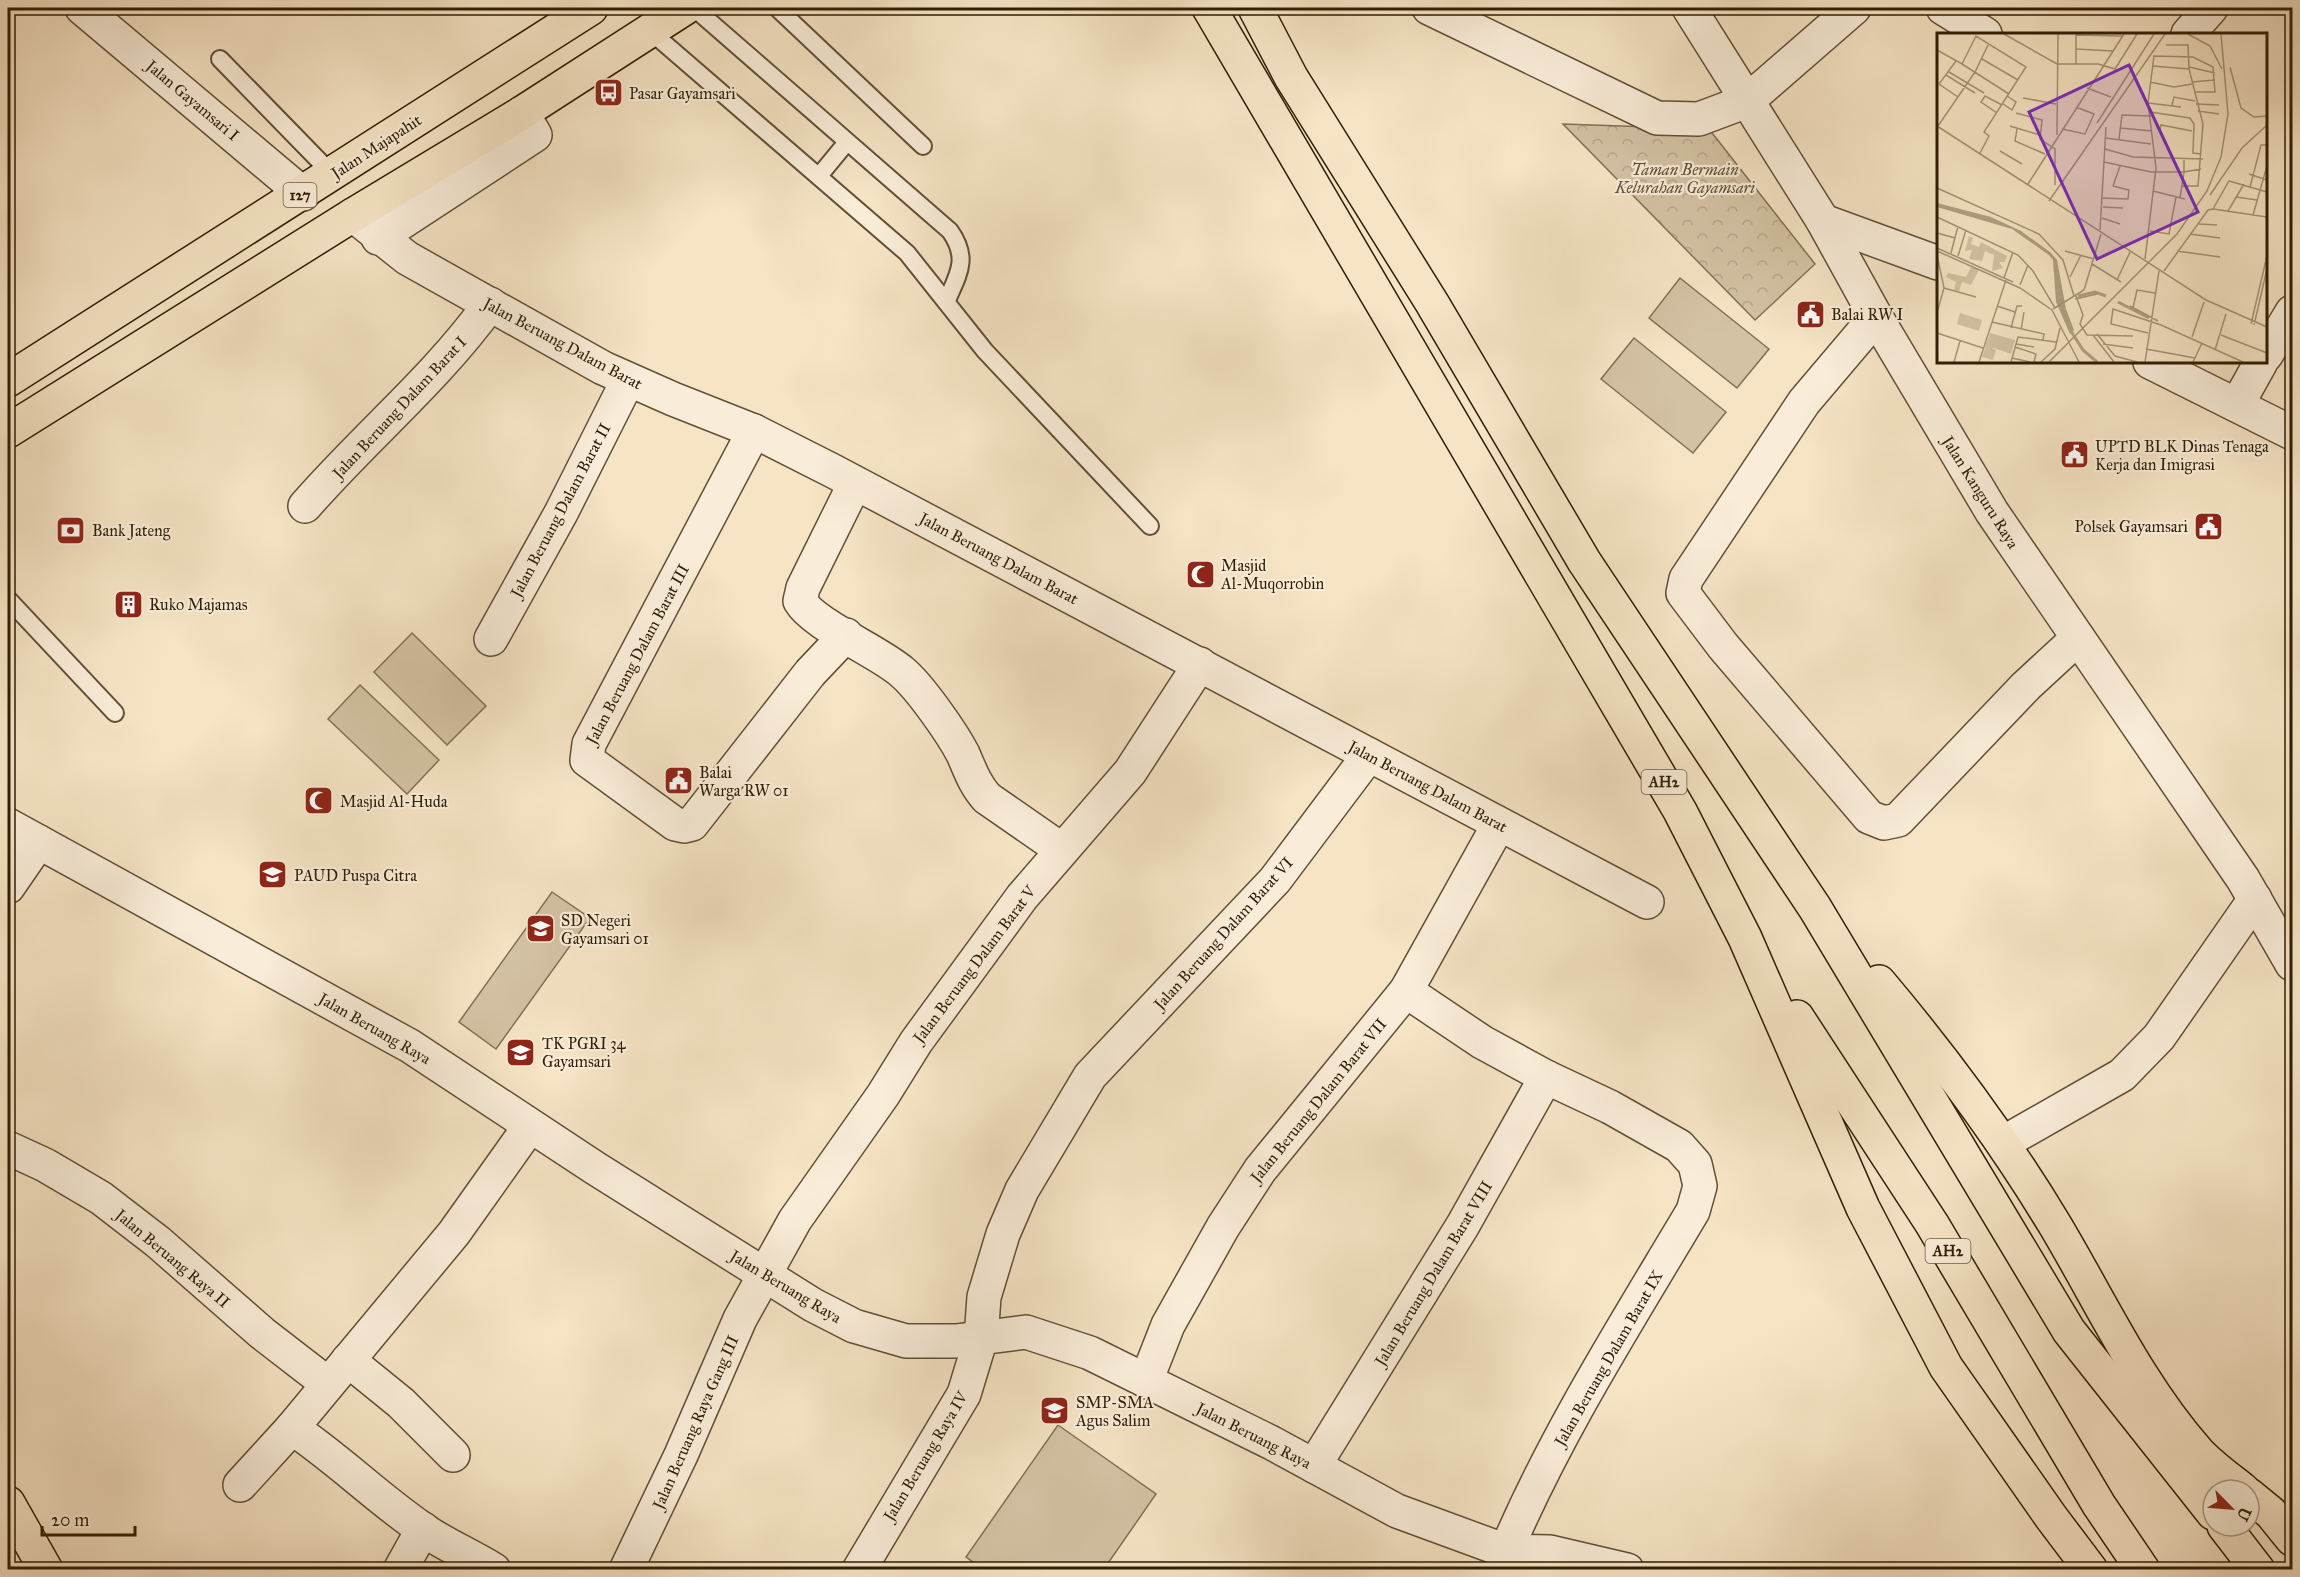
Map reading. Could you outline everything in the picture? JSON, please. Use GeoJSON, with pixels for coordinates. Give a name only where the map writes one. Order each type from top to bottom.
{"type":"FeatureCollection","features":[{"type":"Feature","properties":{"kind":"main road","name":"Jalan Majapahit"},"geometry":{"type":"LineString","coordinates":[[8,380],[303,194],[591,8]]}},
{"type":"Feature","properties":{"kind":"main road"},"geometry":{"type":"LineString","coordinates":[[8,431],[353,215],[522,113],[685,8]]}},
{"type":"Feature","properties":{"kind":"main road","name":"AH2"},"geometry":{"type":"LineString","coordinates":[[1209,8],[1674,801],[1745,938],[1863,1208],[1946,1367],[2050,1517],[2091,1569]]}},
{"type":"Feature","properties":{"kind":"main road"},"geometry":{"type":"LineString","coordinates":[[1255,8],[1291,77],[1432,303],[1584,561],[1815,908],[2069,1331],[2201,1498]]}},
{"type":"Feature","properties":{"kind":"main road"},"geometry":{"type":"LineString","coordinates":[[1815,908],[1932,1045],[2003,1143],[2153,1394],[2199,1453],[2229,1478]]}},
{"type":"Feature","properties":{"kind":"main road","name":"AH2"},"geometry":{"type":"LineString","coordinates":[[1745,938],[1932,1224],[2099,1505],[2143,1569]]}},
{"type":"Feature","properties":{"kind":"main road"},"geometry":{"type":"LineString","coordinates":[[8,1503],[46,1569]]}},
{"type":"Feature","properties":{"kind":"main road"},"geometry":{"type":"LineString","coordinates":[[2261,1505],[2271,1513],[2292,1539]]}},
{"type":"Feature","properties":{"kind":"main road"},"geometry":{"type":"LineString","coordinates":[[2233,1538],[2258,1569]]}},
{"type":"Feature","properties":{"kind":"street","name":"Jalan Gayamsari I"},"geometry":{"type":"LineString","coordinates":[[82,8],[303,194]]}},
{"type":"Feature","properties":{"kind":"street"},"geometry":{"type":"LineString","coordinates":[[1429,8],[1657,118],[1699,119],[1747,101],[1854,8]]}},
{"type":"Feature","properties":{"kind":"street","name":"Jalan Kanguru Raya"},"geometry":{"type":"LineString","coordinates":[[1689,8],[1823,221],[1876,317],[1992,512],[2255,900],[2292,964]]}},
{"type":"Feature","properties":{"kind":"street"},"geometry":{"type":"LineString","coordinates":[[1943,8],[1983,33]]}},
{"type":"Feature","properties":{"kind":"street"},"geometry":{"type":"LineString","coordinates":[[2189,33],[2211,8]]}},
{"type":"Feature","properties":{"kind":"street"},"geometry":{"type":"LineString","coordinates":[[378,238],[535,135],[522,113]]}},
{"type":"Feature","properties":{"kind":"street","name":"Jalan Beruang Dalam Barat"},"geometry":{"type":"LineString","coordinates":[[353,215],[378,238],[407,258],[628,380],[754,431],[1200,664],[1647,902]]}},
{"type":"Feature","properties":{"kind":"street"},"geometry":{"type":"LineString","coordinates":[[1823,221],[1937,263]]}},
{"type":"Feature","properties":{"kind":"street","name":"Jalan Beruang Dalam Barat I"},"geometry":{"type":"LineString","coordinates":[[305,506],[441,366],[461,344],[490,304]]}},
{"type":"Feature","properties":{"kind":"street"},"geometry":{"type":"LineString","coordinates":[[2267,352],[2292,312]]}},
{"type":"Feature","properties":{"kind":"street"},"geometry":{"type":"LineString","coordinates":[[1876,317],[1804,402],[1686,579],[1683,593],[1723,646],[1854,800],[1869,817],[1884,823],[1898,820],[2026,686],[2078,638]]}},
{"type":"Feature","properties":{"kind":"street"},"geometry":{"type":"LineString","coordinates":[[2152,363],[2292,433]]}},
{"type":"Feature","properties":{"kind":"street"},"geometry":{"type":"LineString","coordinates":[[2237,405],[2260,363]]}},
{"type":"Feature","properties":{"kind":"street","name":"Jalan Beruang Dalam Barat II"},"geometry":{"type":"LineString","coordinates":[[491,639],[561,513],[628,380]]}},
{"type":"Feature","properties":{"kind":"street","name":"Jalan Beruang Dalam Barat III"},"geometry":{"type":"LineString","coordinates":[[754,431],[586,752],[587,760],[675,824],[684,826],[698,819],[762,732],[810,673],[846,635]]}},
{"type":"Feature","properties":{"kind":"street"},"geometry":{"type":"LineString","coordinates":[[855,483],[800,595],[804,608],[892,664],[913,682],[956,742],[975,783],[987,798],[1062,850]]}},
{"type":"Feature","properties":{"kind":"street","name":"Jalan Beruang Dalam Barat V"},"geometry":{"type":"LineString","coordinates":[[764,1275],[795,1220],[883,1095],[916,1042],[1022,897],[1130,772],[1200,664]]}},
{"type":"Feature","properties":{"kind":"street","name":"Jalan Beruang Dalam Barat VI"},"geometry":{"type":"LineString","coordinates":[[981,1338],[984,1297],[1003,1234],[1022,1190],[1090,1076],[1275,880],[1369,754]]}},
{"type":"Feature","properties":{"kind":"street","name":"Jalan Beruang Dalam Barat VII"},"geometry":{"type":"LineString","coordinates":[[1146,1381],[1168,1325],[1192,1278],[1260,1170],[1406,991],[1499,824]]}},
{"type":"Feature","properties":{"kind":"street","name":"Jalan Beruang Raya"},"geometry":{"type":"LineString","coordinates":[[8,825],[410,1046],[530,1126],[764,1275],[813,1305],[855,1326],[906,1341],[981,1338],[1026,1332],[1090,1353],[1314,1466],[1397,1511],[1506,1551],[1550,1552],[1572,1563],[1627,1569]]}},
{"type":"Feature","properties":{"kind":"street"},"geometry":{"type":"LineString","coordinates":[[8,887],[39,842]]}},
{"type":"Feature","properties":{"kind":"street"},"geometry":{"type":"LineString","coordinates":[[2003,1143],[2122,1075],[2159,1037],[2255,900]]}},
{"type":"Feature","properties":{"kind":"street"},"geometry":{"type":"LineString","coordinates":[[1406,991],[1482,1042],[1546,1077]]}},
{"type":"Feature","properties":{"kind":"street","name":"Jalan Beruang Dalam Barat IX"},"geometry":{"type":"LineString","coordinates":[[1506,1551],[1526,1503],[1554,1452],[1693,1211],[1700,1186],[1695,1164],[1679,1146],[1610,1107],[1546,1077]]}},
{"type":"Feature","properties":{"kind":"street","name":"Jalan Beruang Dalam Barat VIII"},"geometry":{"type":"LineString","coordinates":[[1314,1466],[1463,1225],[1546,1077]]}},
{"type":"Feature","properties":{"kind":"street"},"geometry":{"type":"LineString","coordinates":[[240,1485],[292,1428],[454,1233],[530,1126]]}},
{"type":"Feature","properties":{"kind":"street","name":"Jalan Beruang Raya II"},"geometry":{"type":"LineString","coordinates":[[8,1148],[45,1165],[101,1198],[158,1242],[262,1333],[401,1403],[453,1455]]}},
{"type":"Feature","properties":{"kind":"street","name":"Jalan Beruang Raya Gang III"},"geometry":{"type":"LineString","coordinates":[[626,1569],[681,1455],[740,1319],[764,1275]]}},
{"type":"Feature","properties":{"kind":"street","name":"Jalan Beruang Raya IV"},"geometry":{"type":"LineString","coordinates":[[859,1569],[964,1394],[981,1338]]}},
{"type":"Feature","properties":{"kind":"street"},"geometry":{"type":"LineString","coordinates":[[292,1428],[318,1445],[365,1486],[423,1529],[494,1569]]}},
{"type":"Feature","properties":{"kind":"street"},"geometry":{"type":"LineString","coordinates":[[400,1569],[423,1529]]}},
{"type":"Feature","properties":{"kind":"lane"},"geometry":{"type":"LineString","coordinates":[[694,8],[950,231],[960,246],[961,267],[947,300]]}},
{"type":"Feature","properties":{"kind":"lane"},"geometry":{"type":"LineString","coordinates":[[777,8],[923,146]]}},
{"type":"Feature","properties":{"kind":"lane"},"geometry":{"type":"LineString","coordinates":[[650,31],[907,253],[947,300],[985,351],[1150,526]]}},
{"type":"Feature","properties":{"kind":"lane"},"geometry":{"type":"LineString","coordinates":[[220,59],[332,174]]}},
{"type":"Feature","properties":{"kind":"lane"},"geometry":{"type":"LineString","coordinates":[[819,176],[848,142]]}},
{"type":"Feature","properties":{"kind":"lane"},"geometry":{"type":"LineString","coordinates":[[8,599],[115,713]]}},
{"type":"Feature","properties":{"kind":"green space","name":"Taman Bermain Kelurahan Gayamsari"},"geometry":{"type":"Polygon","coordinates":[[[1563,124],[1709,129],[1815,264],[1755,320],[1563,124]]]}},
{"type":"Feature","properties":{"kind":"green space"},"geometry":{"type":"Polygon","coordinates":[[[1680,278],[1769,349],[1737,388],[1649,318],[1680,278]]]}},
{"type":"Feature","properties":{"kind":"green space"},"geometry":{"type":"Polygon","coordinates":[[[1634,338],[1726,412],[1693,453],[1601,379],[1634,338]]]}},
{"type":"Feature","properties":{"kind":"green space"},"geometry":{"type":"Polygon","coordinates":[[[412,633],[486,706],[447,745],[374,672],[412,633]]]}},
{"type":"Feature","properties":{"kind":"green space"},"geometry":{"type":"Polygon","coordinates":[[[360,685],[439,760],[407,794],[328,719],[360,685]]]}},
{"type":"Feature","properties":{"kind":"green space"},"geometry":{"type":"Polygon","coordinates":[[[552,892],[590,918],[496,1049],[459,1022],[552,892]]]}},
{"type":"Feature","properties":{"kind":"green space"},"geometry":{"type":"Polygon","coordinates":[[[1058,1425],[1156,1494],[1104,1569],[983,1569],[966,1557],[1058,1425]]]}},
{"type":"Feature","properties":{"kind":"place","name":"Pasar Gayamsari"},"geometry":{"type":"Point","coordinates":[608,93]}},
{"type":"Feature","properties":{"kind":"place","name":"Balai RW I"},"geometry":{"type":"Point","coordinates":[1810,314]}},
{"type":"Feature","properties":{"kind":"place","name":"UPTD BLK Dinas Tenaga Kerja dan Imigrasi"},"geometry":{"type":"Point","coordinates":[2074,455]}},
{"type":"Feature","properties":{"kind":"place","name":"Polsek Gayamsari"},"geometry":{"type":"Point","coordinates":[2209,526]}},
{"type":"Feature","properties":{"kind":"place","name":"Bank Jateng"},"geometry":{"type":"Point","coordinates":[71,530]}},
{"type":"Feature","properties":{"kind":"place","name":"Masjid Al-Muqorrobin"},"geometry":{"type":"Point","coordinates":[1200,574]}},
{"type":"Feature","properties":{"kind":"place","name":"Ruko Majamas"},"geometry":{"type":"Point","coordinates":[128,604]}},
{"type":"Feature","properties":{"kind":"place","name":"Balai Warga RW 01"},"geometry":{"type":"Point","coordinates":[678,781]}},
{"type":"Feature","properties":{"kind":"place","name":"Masjid Al-Huda"},"geometry":{"type":"Point","coordinates":[319,801]}},
{"type":"Feature","properties":{"kind":"place","name":"PAUD Puspa Citra"},"geometry":{"type":"Point","coordinates":[273,875]}},
{"type":"Feature","properties":{"kind":"place","name":"SD Negeri Gayamsari 01"},"geometry":{"type":"Point","coordinates":[540,929]}},
{"type":"Feature","properties":{"kind":"place","name":"TK PGRI 34 Gayamsari"},"geometry":{"type":"Point","coordinates":[521,1052]}},
{"type":"Feature","properties":{"kind":"place","name":"SMP-SMA Agus Salim"},"geometry":{"type":"Point","coordinates":[1055,1411]}}]}
